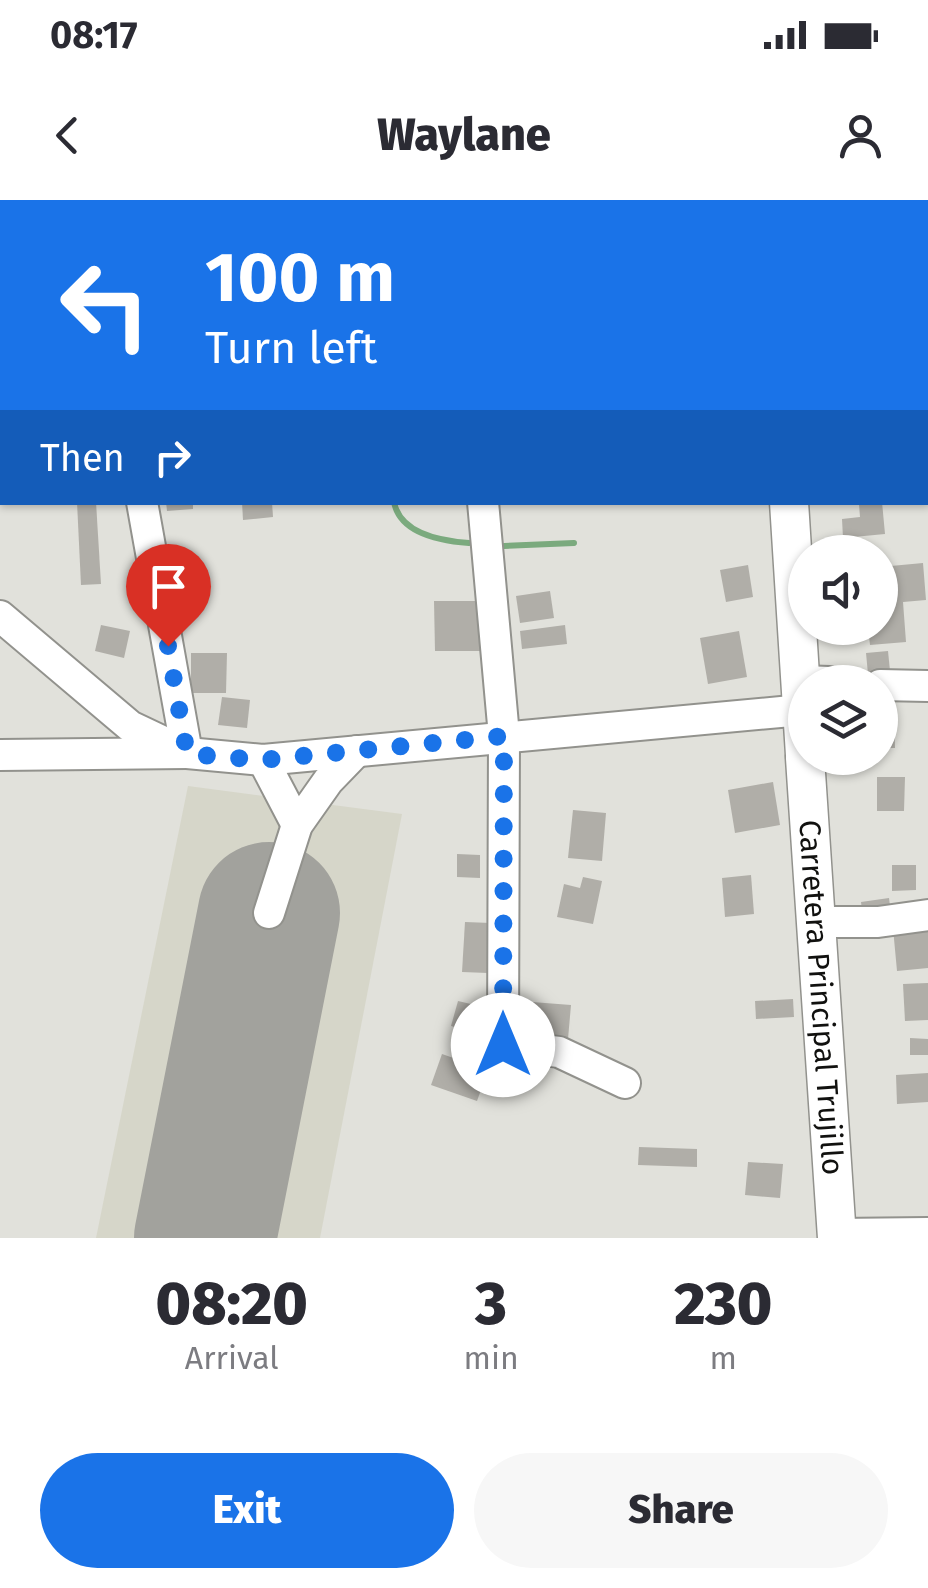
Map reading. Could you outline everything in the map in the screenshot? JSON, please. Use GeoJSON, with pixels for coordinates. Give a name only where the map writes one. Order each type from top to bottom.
{"type":"FeatureCollection","features":[{"type":"Feature","properties":{"kind":"main road","name":"Carretera Principal Trujillo"},"geometry":{"type":"LineString","coordinates":[[789,505],[808,665]]}},
{"type":"Feature","properties":{"kind":"main road","name":"Carretera Principal Trujillo"},"geometry":{"type":"LineString","coordinates":[[806,775],[836,1236]]}},
{"type":"Feature","properties":{"kind":"street"},"geometry":{"type":"LineString","coordinates":[[143,505],[187,754]]}},
{"type":"Feature","properties":{"kind":"street"},"geometry":{"type":"LineString","coordinates":[[483,505],[504,736],[503,1045],[559,1052],[625,1083]]}},
{"type":"Feature","properties":{"kind":"street"},"geometry":{"type":"LineString","coordinates":[[0,616],[130,726],[187,754]]}},
{"type":"Feature","properties":{"kind":"street"},"geometry":{"type":"LineString","coordinates":[[898,685],[928,686]]}},
{"type":"Feature","properties":{"kind":"street"},"geometry":{"type":"LineString","coordinates":[[0,755],[187,754],[262,760],[504,736],[788,694]]}},
{"type":"Feature","properties":{"kind":"street"},"geometry":{"type":"LineString","coordinates":[[269,913],[298,825],[328,781],[358,751]]}},
{"type":"Feature","properties":{"kind":"street"},"geometry":{"type":"LineString","coordinates":[[262,760],[298,825]]}},
{"type":"Feature","properties":{"kind":"street"},"geometry":{"type":"LineString","coordinates":[[816,922],[878,922],[928,915]]}},
{"type":"Feature","properties":{"kind":"street"},"geometry":{"type":"LineString","coordinates":[[836,1236],[928,1233]]}},
{"type":"Feature","properties":{"kind":"shaded area"},"geometry":{"type":"Polygon","coordinates":[[[188,786],[402,814],[320,1238],[96,1238],[188,786]]]}},
{"type":"Feature","properties":{"kind":"building"},"geometry":{"type":"Polygon","coordinates":[[[77,505],[96,505],[101,584],[81,585],[77,505]]]}},
{"type":"Feature","properties":{"kind":"building"},"geometry":{"type":"Polygon","coordinates":[[[166,505],[193,505],[193,509],[167,511],[166,505]]]}},
{"type":"Feature","properties":{"kind":"building"},"geometry":{"type":"Polygon","coordinates":[[[242,505],[272,505],[273,517],[243,520],[242,505]]]}},
{"type":"Feature","properties":{"kind":"building"},"geometry":{"type":"Polygon","coordinates":[[[859,505],[882,505],[885,534],[843,535],[842,519],[860,517],[859,505]]]}},
{"type":"Feature","properties":{"kind":"building"},"geometry":{"type":"Polygon","coordinates":[[[923,563],[926,600],[903,602],[906,642],[898,643],[898,565],[923,563]]]}},
{"type":"Feature","properties":{"kind":"building"},"geometry":{"type":"Polygon","coordinates":[[[748,565],[753,597],[726,602],[720,570],[748,565]]]}},
{"type":"Feature","properties":{"kind":"building"},"geometry":{"type":"Polygon","coordinates":[[[550,591],[554,618],[520,623],[516,596],[550,591]]]}},
{"type":"Feature","properties":{"kind":"building"},"geometry":{"type":"Polygon","coordinates":[[[434,601],[480,601],[480,651],[435,651],[434,601]]]}},
{"type":"Feature","properties":{"kind":"building"},"geometry":{"type":"Polygon","coordinates":[[[101,625],[130,631],[124,658],[95,651],[101,625]]]}},
{"type":"Feature","properties":{"kind":"building"},"geometry":{"type":"Polygon","coordinates":[[[565,625],[567,644],[522,649],[520,631],[565,625]]]}},
{"type":"Feature","properties":{"kind":"building"},"geometry":{"type":"Polygon","coordinates":[[[739,631],[747,677],[708,684],[700,638],[739,631]]]}},
{"type":"Feature","properties":{"kind":"building"},"geometry":{"type":"Polygon","coordinates":[[[888,651],[889,665],[867,665],[866,653],[888,651]]]}},
{"type":"Feature","properties":{"kind":"building"},"geometry":{"type":"Polygon","coordinates":[[[191,653],[227,653],[226,693],[191,693],[191,653]]]}},
{"type":"Feature","properties":{"kind":"building"},"geometry":{"type":"Polygon","coordinates":[[[222,697],[250,700],[247,728],[218,725],[222,697]]]}},
{"type":"Feature","properties":{"kind":"building"},"geometry":{"type":"Polygon","coordinates":[[[877,777],[905,777],[904,811],[877,811],[877,777]]]}},
{"type":"Feature","properties":{"kind":"building"},"geometry":{"type":"Polygon","coordinates":[[[773,782],[780,825],[735,833],[728,790],[773,782]]]}},
{"type":"Feature","properties":{"kind":"building"},"geometry":{"type":"Polygon","coordinates":[[[573,810],[606,813],[602,861],[568,858],[573,810]]]}},
{"type":"Feature","properties":{"kind":"building"},"geometry":{"type":"Polygon","coordinates":[[[457,854],[480,855],[480,878],[457,877],[457,854]]]}},
{"type":"Feature","properties":{"kind":"building"},"geometry":{"type":"Polygon","coordinates":[[[892,865],[916,865],[916,890],[892,891],[892,865]]]}},
{"type":"Feature","properties":{"kind":"building"},"geometry":{"type":"Polygon","coordinates":[[[751,875],[754,914],[725,917],[722,878],[751,875]]]}},
{"type":"Feature","properties":{"kind":"building"},"geometry":{"type":"Polygon","coordinates":[[[583,877],[602,881],[593,924],[557,917],[564,884],[580,888],[583,877]]]}},
{"type":"Feature","properties":{"kind":"building"},"geometry":{"type":"Polygon","coordinates":[[[889,898],[891,914],[863,918],[861,902],[889,898]]]}},
{"type":"Feature","properties":{"kind":"building"},"geometry":{"type":"Polygon","coordinates":[[[465,922],[491,923],[488,973],[462,972],[465,922]]]}},
{"type":"Feature","properties":{"kind":"building"},"geometry":{"type":"Polygon","coordinates":[[[928,924],[928,968],[897,971],[893,928],[928,924]]]}},
{"type":"Feature","properties":{"kind":"building"},"geometry":{"type":"Polygon","coordinates":[[[928,983],[928,1020],[905,1021],[903,984],[928,983]]]}},
{"type":"Feature","properties":{"kind":"building"},"geometry":{"type":"Polygon","coordinates":[[[793,999],[794,1017],[756,1019],[755,1001],[793,999]]]}},
{"type":"Feature","properties":{"kind":"building"},"geometry":{"type":"Polygon","coordinates":[[[458,1001],[492,1009],[485,1035],[451,1026],[458,1001]]]}},
{"type":"Feature","properties":{"kind":"building"},"geometry":{"type":"Polygon","coordinates":[[[532,1002],[571,1005],[568,1039],[529,1036],[532,1002]]]}},
{"type":"Feature","properties":{"kind":"building"},"geometry":{"type":"Polygon","coordinates":[[[910,1038],[928,1039],[928,1055],[910,1055],[910,1038]]]}},
{"type":"Feature","properties":{"kind":"building"},"geometry":{"type":"Polygon","coordinates":[[[442,1054],[488,1070],[477,1101],[431,1085],[442,1054]]]}},
{"type":"Feature","properties":{"kind":"building"},"geometry":{"type":"Polygon","coordinates":[[[928,1073],[928,1102],[897,1104],[896,1075],[928,1073]]]}},
{"type":"Feature","properties":{"kind":"building"},"geometry":{"type":"Polygon","coordinates":[[[639,1147],[697,1149],[697,1167],[638,1165],[639,1147]]]}},
{"type":"Feature","properties":{"kind":"building"},"geometry":{"type":"Polygon","coordinates":[[[748,1162],[783,1164],[780,1198],[745,1195],[748,1162]]]}},
{"type":"Feature","properties":{"kind":"waterway"},"geometry":{"type":"LineString","coordinates":[[395,505],[404,522],[413,529],[435,538],[469,543]]}},
{"type":"Feature","properties":{"kind":"waterway"},"geometry":{"type":"LineString","coordinates":[[504,546],[574,543]]}},
{"type":"Feature","properties":{"kind":"runway"},"geometry":{"type":"LineString","coordinates":[[205,1238],[269,913]]}},
{"type":"Feature","properties":{"kind":"route"},"geometry":{"type":"LineString","coordinates":[[168,646],[187,754],[262,760],[504,736],[503,1045]]}}]}
